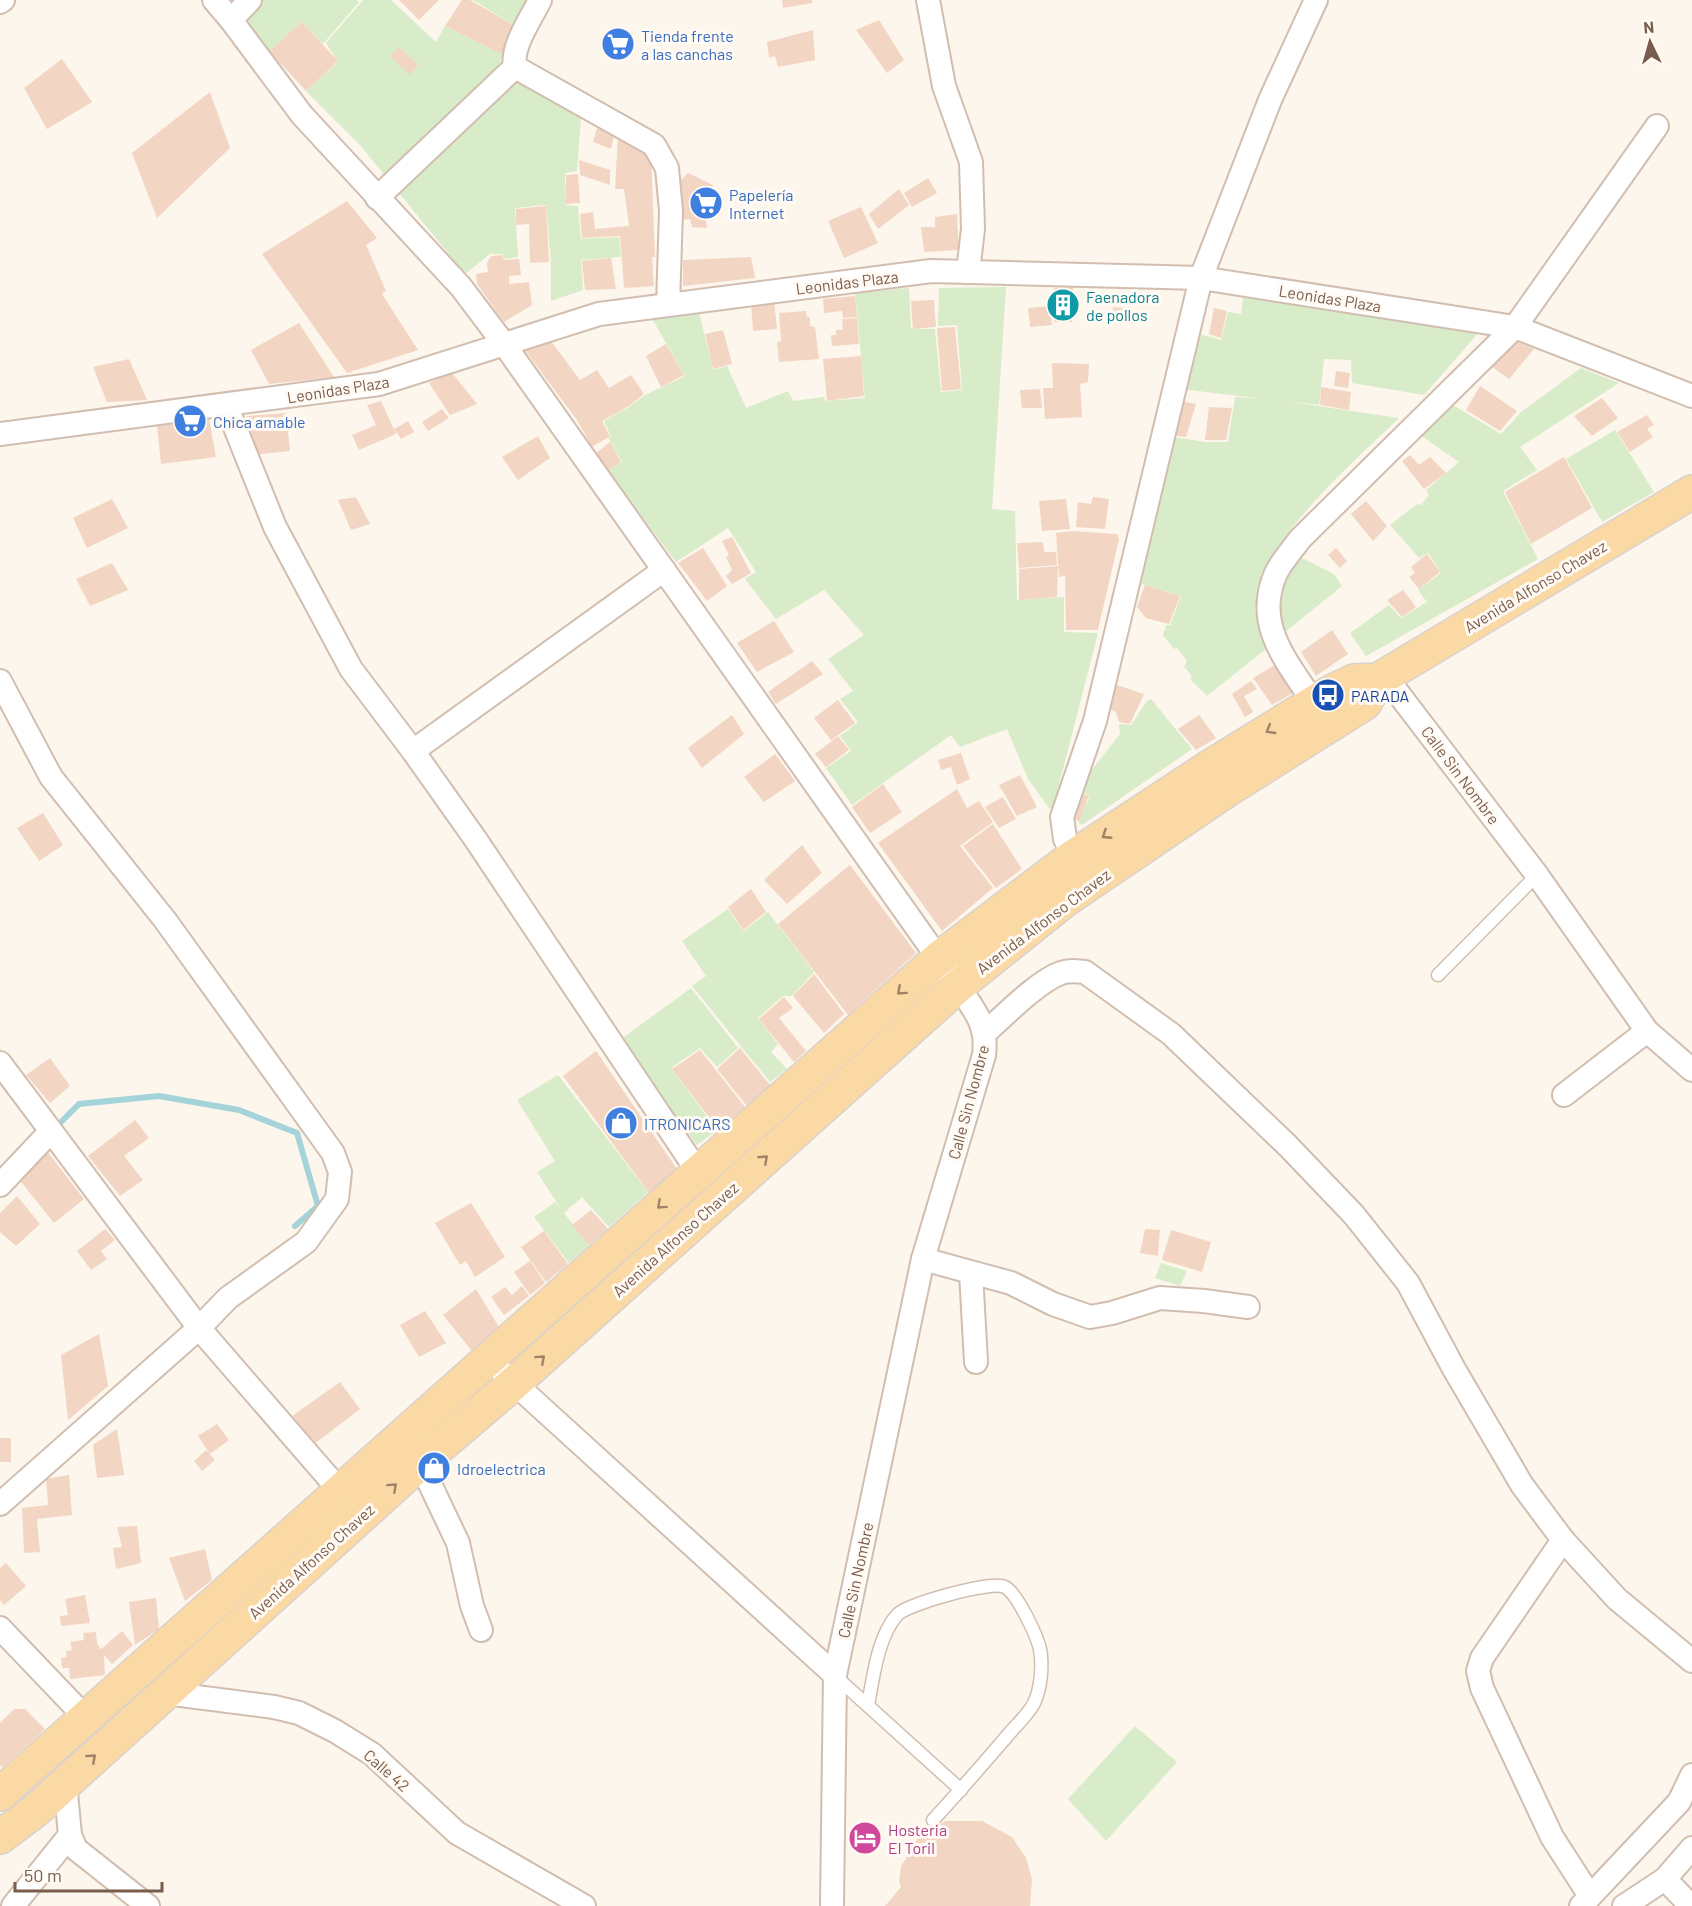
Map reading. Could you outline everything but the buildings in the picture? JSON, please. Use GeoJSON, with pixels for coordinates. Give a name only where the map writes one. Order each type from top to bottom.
{"type":"FeatureCollection","features":[{"type":"Feature","properties":{"kind":"main road","name":"Avenida Alfonso Chavez"},"geometry":{"type":"LineString","coordinates":[[0,1837],[36,1810],[420,1463],[513,1384],[958,986],[1065,900],[1227,790],[1365,703],[1382,678],[1692,492]]}},
{"type":"Feature","properties":{"kind":"main road","name":"Avenida Alfonso Chavez"},"geometry":{"type":"LineString","coordinates":[[0,1794],[938,959],[1074,856],[1211,766],[1354,681],[1382,678]]}},
{"type":"Feature","properties":{"kind":"street","name":"Calle Sin Nombre"},"geometry":{"type":"LineString","coordinates":[[214,0],[302,115],[461,287],[504,344],[958,986],[981,1021],[985,1033],[984,1055],[922,1258],[835,1676],[832,1906]]}},
{"type":"Feature","properties":{"kind":"street"},"geometry":{"type":"LineString","coordinates":[[231,20],[250,0]]}},
{"type":"Feature","properties":{"kind":"street"},"geometry":{"type":"LineString","coordinates":[[515,68],[514,59],[520,41],[540,0]]}},
{"type":"Feature","properties":{"kind":"street"},"geometry":{"type":"LineString","coordinates":[[928,0],[944,86],[971,162],[973,230],[968,272]]}},
{"type":"Feature","properties":{"kind":"street"},"geometry":{"type":"LineString","coordinates":[[1074,856],[1065,839],[1062,817],[1095,721],[1201,278],[1270,99],[1316,0]]}},
{"type":"Feature","properties":{"kind":"street"},"geometry":{"type":"LineString","coordinates":[[377,198],[515,68]]}},
{"type":"Feature","properties":{"kind":"street"},"geometry":{"type":"LineString","coordinates":[[515,68],[654,145],[667,168],[670,211],[668,305]]}},
{"type":"Feature","properties":{"kind":"street"},"geometry":{"type":"LineString","coordinates":[[1314,703],[1280,652],[1268,616],[1268,598],[1277,572],[1300,539],[1515,327],[1657,126]]}},
{"type":"Feature","properties":{"kind":"street","name":"Leonidas Plaza"},"geometry":{"type":"LineString","coordinates":[[2,430],[225,405],[379,384],[599,314],[931,271],[1201,278],[1515,327],[1692,396]]}},
{"type":"Feature","properties":{"kind":"street"},"geometry":{"type":"LineString","coordinates":[[225,405],[274,527],[351,669],[476,840],[698,1172]]}},
{"type":"Feature","properties":{"kind":"street"},"geometry":{"type":"LineString","coordinates":[[413,751],[664,570]]}},
{"type":"Feature","properties":{"kind":"street","name":"Calle Sin Nombre"},"geometry":{"type":"LineString","coordinates":[[1382,678],[1538,875],[1647,1031],[1692,1071]]}},
{"type":"Feature","properties":{"kind":"street"},"geometry":{"type":"LineString","coordinates":[[0,681],[51,777],[165,920],[333,1153],[340,1172],[337,1199],[306,1242],[228,1298],[199,1328],[0,1504]]}},
{"type":"Feature","properties":{"kind":"street"},"geometry":{"type":"LineString","coordinates":[[985,1033],[1019,1002],[1054,976],[1071,971],[1085,972],[1171,1034],[1354,1215],[1408,1283],[1454,1369],[1522,1485],[1563,1540],[1617,1599],[1692,1661]]}},
{"type":"Feature","properties":{"kind":"street"},"geometry":{"type":"LineString","coordinates":[[1564,1095],[1647,1031]]}},
{"type":"Feature","properties":{"kind":"street"},"geometry":{"type":"LineString","coordinates":[[0,1063],[199,1328],[341,1492]]}},
{"type":"Feature","properties":{"kind":"street"},"geometry":{"type":"LineString","coordinates":[[0,1185],[51,1131]]}},
{"type":"Feature","properties":{"kind":"street"},"geometry":{"type":"LineString","coordinates":[[922,1258],[1011,1283],[1053,1304],[1090,1317],[1112,1313],[1160,1298],[1248,1307]]}},
{"type":"Feature","properties":{"kind":"street"},"geometry":{"type":"LineString","coordinates":[[971,1273],[976,1362]]}},
{"type":"Feature","properties":{"kind":"street"},"geometry":{"type":"LineString","coordinates":[[489,1359],[513,1384],[835,1676]]}},
{"type":"Feature","properties":{"kind":"street"},"geometry":{"type":"LineString","coordinates":[[420,1463],[458,1543],[472,1606],[481,1630]]}},
{"type":"Feature","properties":{"kind":"street"},"geometry":{"type":"LineString","coordinates":[[1563,1540],[1482,1658],[1478,1671],[1482,1688],[1552,1836],[1586,1901],[1679,1802],[1692,1775]]}},
{"type":"Feature","properties":{"kind":"street"},"geometry":{"type":"LineString","coordinates":[[0,1628],[86,1719]]}},
{"type":"Feature","properties":{"kind":"street","name":"Calle 42"},"geometry":{"type":"LineString","coordinates":[[165,1693],[282,1709],[299,1713],[335,1731],[372,1754],[457,1833],[584,1906]]}},
{"type":"Feature","properties":{"kind":"street"},"geometry":{"type":"LineString","coordinates":[[65,1782],[70,1835],[76,1849],[148,1906]]}},
{"type":"Feature","properties":{"kind":"street"},"geometry":{"type":"LineString","coordinates":[[14,1906],[70,1835]]}},
{"type":"Feature","properties":{"kind":"street"},"geometry":{"type":"LineString","coordinates":[[1624,1906],[1665,1879],[1692,1848]]}},
{"type":"Feature","properties":{"kind":"street"},"geometry":{"type":"LineString","coordinates":[[1665,1879],[1691,1906]]}},
{"type":"Feature","properties":{"kind":"lane"},"geometry":{"type":"LineString","coordinates":[[1438,975],[1538,875]]}},
{"type":"Feature","properties":{"kind":"lane"},"geometry":{"type":"LineString","coordinates":[[868,1705],[877,1659],[898,1613],[943,1596],[983,1586],[1000,1585],[1008,1588],[1018,1600],[1040,1648],[1041,1669],[1034,1704],[933,1820]]}},
{"type":"Feature","properties":{"kind":"lane"},"geometry":{"type":"LineString","coordinates":[[835,1676],[961,1790]]}},
{"type":"Feature","properties":{"kind":"green space"},"geometry":{"type":"Polygon","coordinates":[[[251,0],[356,0],[359,2],[323,44],[302,22],[269,51],[237,15],[251,0]]]}},
{"type":"Feature","properties":{"kind":"green space"},"geometry":{"type":"Polygon","coordinates":[[[363,0],[391,0],[436,42],[445,26],[503,55],[498,67],[581,118],[577,171],[565,173],[566,205],[578,206],[581,239],[619,237],[621,257],[581,260],[583,290],[551,301],[551,263],[546,205],[515,208],[518,257],[505,259],[503,254],[490,254],[465,274],[360,145],[306,91],[338,62],[326,43],[363,0]]]}},
{"type":"Feature","properties":{"kind":"green space"},"geometry":{"type":"Polygon","coordinates":[[[473,0],[530,0],[517,27],[473,0]]]}},
{"type":"Feature","properties":{"kind":"green space"},"geometry":{"type":"Polygon","coordinates":[[[1006,287],[992,509],[1015,511],[1017,600],[1064,597],[1064,632],[1098,633],[1052,812],[1028,779],[1007,729],[960,747],[951,735],[852,805],[826,768],[851,751],[840,736],[858,722],[840,699],[853,691],[828,659],[864,635],[824,590],[776,619],[745,579],[756,572],[728,528],[676,562],[608,471],[622,462],[608,438],[611,436],[604,421],[645,395],[685,376],[651,317],[699,312],[713,370],[727,366],[746,408],[788,391],[793,401],[824,397],[825,401],[865,398],[855,293],[909,288],[911,329],[935,329],[941,392],[962,390],[957,325],[938,326],[939,288],[1006,287]]]}},
{"type":"Feature","properties":{"kind":"green space"},"geometry":{"type":"Polygon","coordinates":[[[1243,297],[1481,330],[1424,395],[1352,383],[1351,360],[1324,359],[1319,405],[1284,401],[1399,418],[1337,477],[1295,524],[1278,548],[1265,572],[1256,602],[1257,616],[1266,649],[1207,696],[1190,679],[1192,676],[1184,667],[1187,661],[1163,635],[1166,625],[1170,625],[1181,596],[1132,581],[1167,436],[1206,442],[1228,442],[1235,397],[1263,399],[1181,389],[1196,333],[1221,340],[1228,312],[1241,314],[1243,297]]]}},
{"type":"Feature","properties":{"kind":"green space"},"geometry":{"type":"Polygon","coordinates":[[[1581,368],[1619,383],[1520,447],[1537,470],[1503,491],[1538,559],[1366,656],[1350,633],[1389,605],[1401,618],[1427,602],[1418,590],[1441,573],[1428,553],[1419,558],[1390,525],[1417,504],[1421,505],[1429,495],[1426,490],[1459,462],[1417,433],[1448,402],[1501,434],[1521,412],[1581,368]]]}},
{"type":"Feature","properties":{"kind":"green space"},"geometry":{"type":"Polygon","coordinates":[[[1615,430],[1654,492],[1602,522],[1566,459],[1615,430]]]}},
{"type":"Feature","properties":{"kind":"green space"},"geometry":{"type":"Polygon","coordinates":[[[1302,558],[1334,574],[1342,586],[1283,634],[1271,585],[1302,558]]]}},
{"type":"Feature","properties":{"kind":"green space"},"geometry":{"type":"Polygon","coordinates":[[[1151,699],[1192,749],[1082,825],[1078,822],[1090,796],[1077,789],[1120,734],[1119,724],[1131,725],[1147,701],[1151,699]]]}},
{"type":"Feature","properties":{"kind":"green space"},"geometry":{"type":"Polygon","coordinates":[[[728,909],[743,931],[768,912],[814,972],[792,996],[783,996],[758,1018],[778,1044],[771,1052],[787,1069],[770,1082],[692,986],[706,976],[682,941],[728,909]]]}},
{"type":"Feature","properties":{"kind":"green space"},"geometry":{"type":"Polygon","coordinates":[[[691,988],[738,1048],[717,1067],[700,1048],[671,1068],[717,1130],[697,1145],[620,1040],[691,988]]]}},
{"type":"Feature","properties":{"kind":"green space"},"geometry":{"type":"Polygon","coordinates":[[[558,1075],[648,1192],[609,1227],[582,1197],[564,1213],[589,1245],[569,1263],[534,1217],[555,1202],[561,1209],[537,1172],[555,1161],[517,1100],[558,1075]]]}},
{"type":"Feature","properties":{"kind":"green space"},"geometry":{"type":"Polygon","coordinates":[[[1161,1263],[1187,1271],[1180,1286],[1155,1278],[1161,1263]]]}},
{"type":"Feature","properties":{"kind":"green space"},"geometry":{"type":"Polygon","coordinates":[[[1135,1726],[1177,1762],[1106,1841],[1068,1799],[1135,1726]]]}},
{"type":"Feature","properties":{"kind":"waterway"},"geometry":{"type":"LineString","coordinates":[[54,1129],[79,1104],[159,1096],[239,1110],[297,1133],[318,1206],[295,1226]]}},
{"type":"Feature","properties":{"kind":"place","name":"Tienda frente a las canchas"},"geometry":{"type":"Point","coordinates":[618,44]}},
{"type":"Feature","properties":{"kind":"place","name":"Papelería Internet"},"geometry":{"type":"Point","coordinates":[706,203]}},
{"type":"Feature","properties":{"kind":"place","name":"Faenadora de pollos"},"geometry":{"type":"Point","coordinates":[1063,305]}},
{"type":"Feature","properties":{"kind":"place","name":"Chica amable"},"geometry":{"type":"Point","coordinates":[190,421]}},
{"type":"Feature","properties":{"kind":"place","name":"PARADA"},"geometry":{"type":"Point","coordinates":[1328,695]}},
{"type":"Feature","properties":{"kind":"place","name":"ITRONICARS"},"geometry":{"type":"Point","coordinates":[621,1123]}},
{"type":"Feature","properties":{"kind":"place","name":"Idroelectrica"},"geometry":{"type":"Point","coordinates":[434,1468]}},
{"type":"Feature","properties":{"kind":"place","name":"Hosteria El Toril"},"geometry":{"type":"Point","coordinates":[865,1838]}}]}
